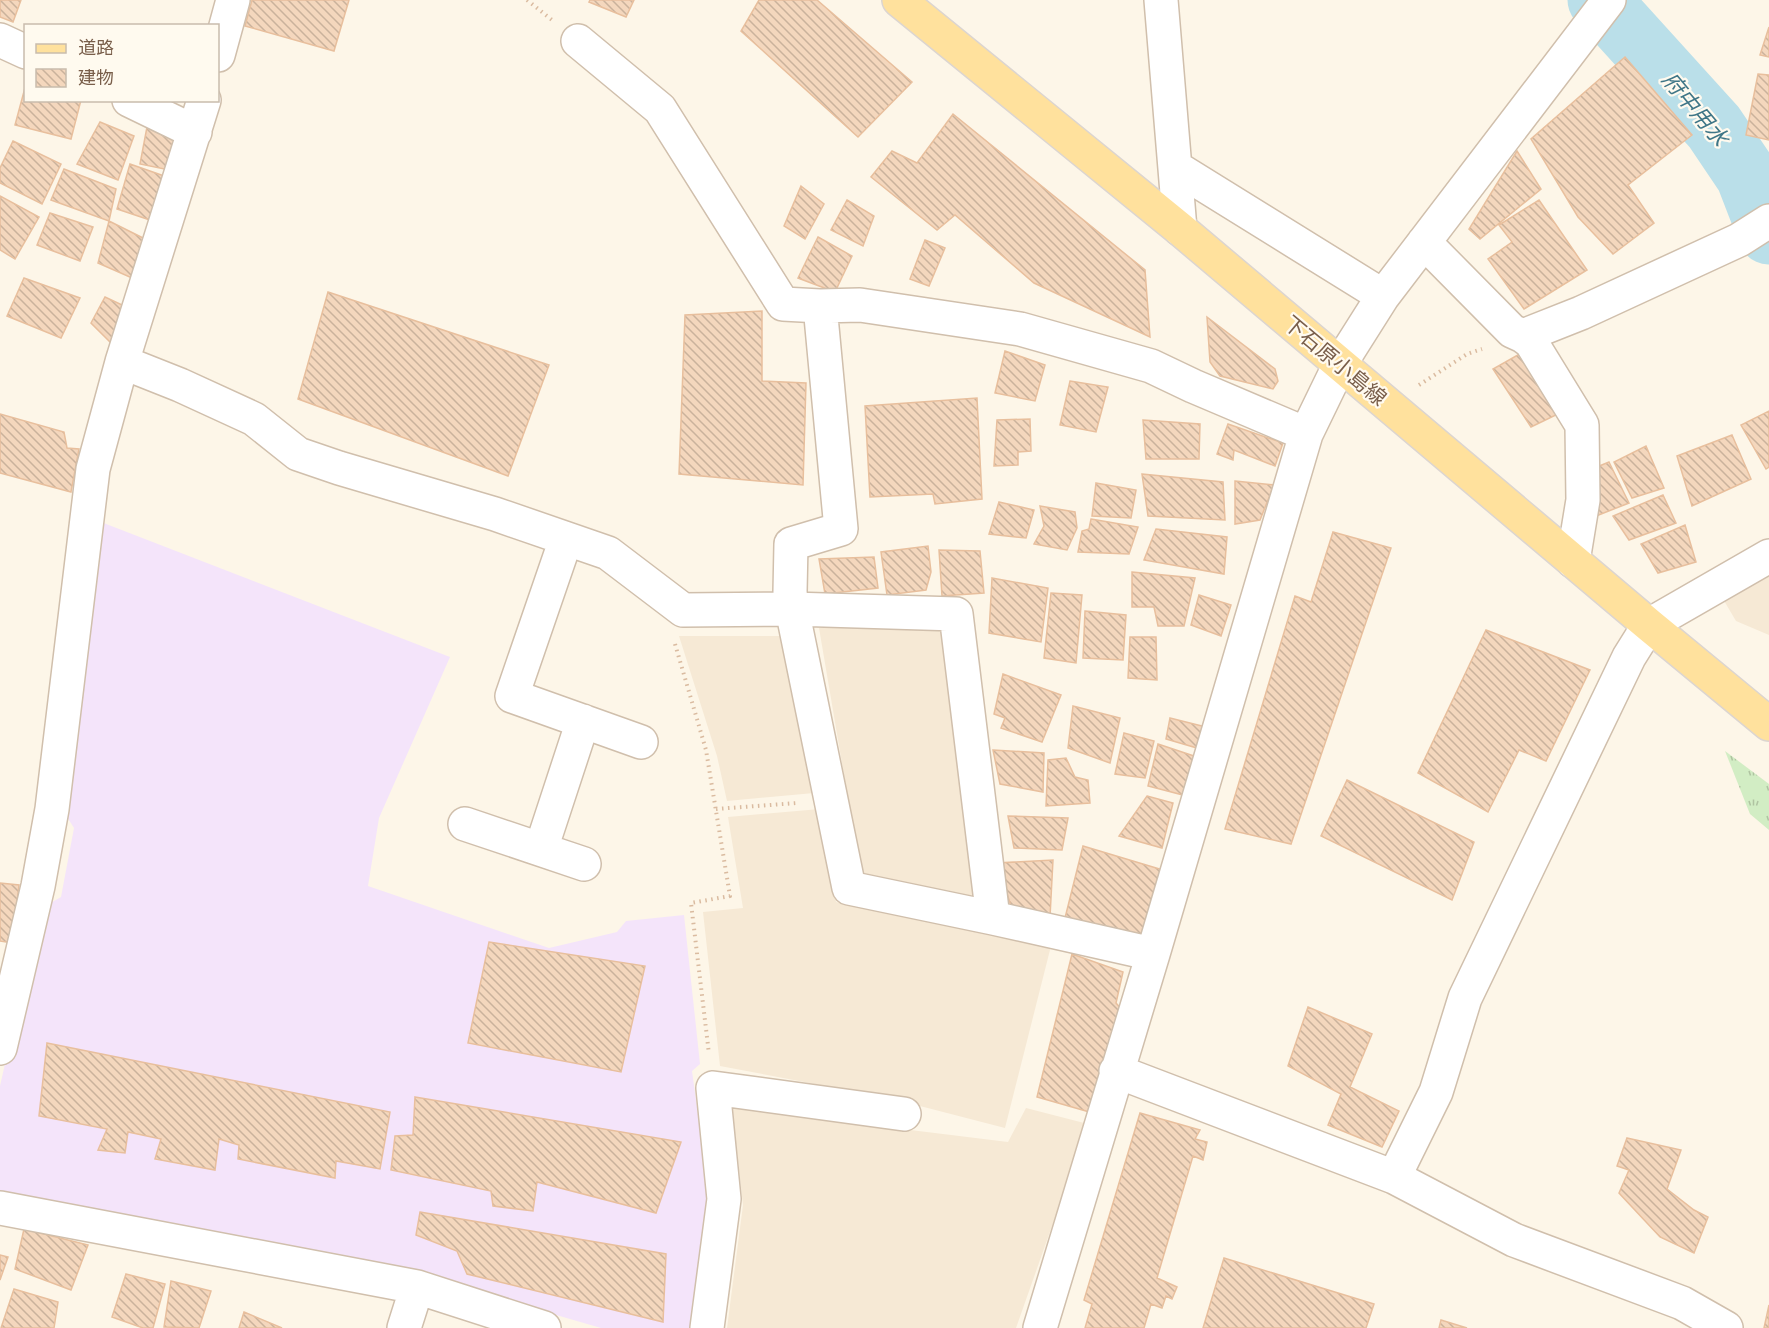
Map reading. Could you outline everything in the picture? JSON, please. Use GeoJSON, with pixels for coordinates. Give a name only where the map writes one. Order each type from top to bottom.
{"type":"FeatureCollection","features":[{"type":"Feature","properties":{"kind":"main road","name":"下石原小島線"},"geometry":{"type":"LineString","coordinates":[[899,0],[1180,229],[1769,724]]}},
{"type":"Feature","properties":{"kind":"street"},"geometry":{"type":"LineString","coordinates":[[219,51],[233,0]]}},
{"type":"Feature","properties":{"kind":"street"},"geometry":{"type":"LineString","coordinates":[[1161,0],[1180,229]]}},
{"type":"Feature","properties":{"kind":"street"},"geometry":{"type":"LineString","coordinates":[[1040,1328],[1306,434],[1340,364],[1383,296],[1609,0]]}},
{"type":"Feature","properties":{"kind":"street"},"geometry":{"type":"LineString","coordinates":[[0,40],[24,51]]}},
{"type":"Feature","properties":{"kind":"street"},"geometry":{"type":"LineString","coordinates":[[578,41],[660,109],[783,304],[820,306],[860,304],[1020,329],[1151,366],[1306,434]]}},
{"type":"Feature","properties":{"kind":"street"},"geometry":{"type":"LineString","coordinates":[[133,102],[195,132]]}},
{"type":"Feature","properties":{"kind":"street"},"geometry":{"type":"LineString","coordinates":[[0,1048],[38,886],[52,808],[93,469],[148,275],[203,102]]}},
{"type":"Feature","properties":{"kind":"street"},"geometry":{"type":"LineString","coordinates":[[1175,167],[1383,296]]}},
{"type":"Feature","properties":{"kind":"street"},"geometry":{"type":"LineString","coordinates":[[1523,336],[1600,305],[1759,228]]}},
{"type":"Feature","properties":{"kind":"street"},"geometry":{"type":"LineString","coordinates":[[1425,242],[1512,331],[1531,342],[1582,425],[1583,500],[1574,561]]}},
{"type":"Feature","properties":{"kind":"street"},"geometry":{"type":"LineString","coordinates":[[820,306],[841,529],[791,544],[790,592],[849,888],[1153,954]]}},
{"type":"Feature","properties":{"kind":"street"},"geometry":{"type":"LineString","coordinates":[[122,362],[180,385],[254,419],[298,454],[495,514],[608,553],[683,610],[792,609],[956,614],[993,918]]}},
{"type":"Feature","properties":{"kind":"street"},"geometry":{"type":"LineString","coordinates":[[566,538],[512,696],[641,742]]}},
{"type":"Feature","properties":{"kind":"street"},"geometry":{"type":"LineString","coordinates":[[1394,1177],[1436,1092],[1465,998],[1629,657],[1649,625],[1769,556]]}},
{"type":"Feature","properties":{"kind":"street"},"geometry":{"type":"LineString","coordinates":[[541,849],[583,721]]}},
{"type":"Feature","properties":{"kind":"street"},"geometry":{"type":"LineString","coordinates":[[465,824],[584,864]]}},
{"type":"Feature","properties":{"kind":"street"},"geometry":{"type":"LineString","coordinates":[[1116,1071],[1394,1177],[1514,1240],[1682,1303],[1726,1328]]}},
{"type":"Feature","properties":{"kind":"street"},"geometry":{"type":"LineString","coordinates":[[707,1328],[724,1199],[713,1088],[904,1114]]}},
{"type":"Feature","properties":{"kind":"street"},"geometry":{"type":"LineString","coordinates":[[0,1208],[417,1287],[544,1328]]}},
{"type":"Feature","properties":{"kind":"street"},"geometry":{"type":"LineString","coordinates":[[404,1328],[417,1287]]}},
{"type":"Feature","properties":{"kind":"path"},"geometry":{"type":"LineString","coordinates":[[1417,386],[1467,354],[1523,336]]}},
{"type":"Feature","properties":{"kind":"path"},"geometry":{"type":"LineString","coordinates":[[668,599],[667,615],[706,750],[730,896],[691,903],[713,1088]]}},
{"type":"Feature","properties":{"kind":"path"},"geometry":{"type":"LineString","coordinates":[[716,809],[831,801]]}},
{"type":"Feature","properties":{"kind":"shaded area"},"geometry":{"type":"Polygon","coordinates":[[[101,522],[450,657],[379,818],[368,886],[549,948],[617,932],[626,921],[684,915],[700,1064],[692,1071],[708,1188],[708,1215],[696,1328],[601,1328],[398,1269],[0,1194],[0,1086],[40,909],[61,897],[74,828],[62,809],[101,522]]]}},
{"type":"Feature","properties":{"kind":"shaded area"},"geometry":{"type":"Polygon","coordinates":[[[1769,572],[1769,635],[1736,621],[1723,599],[1769,572]]]}},
{"type":"Feature","properties":{"kind":"shaded area"},"geometry":{"type":"Polygon","coordinates":[[[948,624],[983,900],[861,875],[819,628],[948,624]]]}},
{"type":"Feature","properties":{"kind":"shaded area"},"geometry":{"type":"Polygon","coordinates":[[[679,636],[783,636],[814,793],[727,801],[717,756],[679,636]]]}},
{"type":"Feature","properties":{"kind":"shaded area"},"geometry":{"type":"Polygon","coordinates":[[[820,809],[836,902],[980,928],[1051,946],[1005,1128],[889,1098],[720,1066],[703,912],[743,908],[728,817],[820,809]]]}},
{"type":"Feature","properties":{"kind":"shaded area"},"geometry":{"type":"Polygon","coordinates":[[[732,1108],[1008,1142],[1026,1108],[1088,1124],[1016,1328],[727,1328],[743,1205],[732,1108]]]}},
{"type":"Feature","properties":{"kind":"green space"},"geometry":{"type":"Polygon","coordinates":[[[1725,751],[1769,784],[1769,830],[1750,814],[1725,751]]]}},
{"type":"Feature","properties":{"kind":"building"},"geometry":{"type":"Polygon","coordinates":[[[0,0],[21,0],[13,22],[0,17],[0,0]]]}},
{"type":"Feature","properties":{"kind":"building"},"geometry":{"type":"Polygon","coordinates":[[[252,0],[349,0],[334,51],[245,26],[252,0]]]}},
{"type":"Feature","properties":{"kind":"building"},"geometry":{"type":"Polygon","coordinates":[[[590,0],[634,0],[626,17],[589,2],[590,0]]]}},
{"type":"Feature","properties":{"kind":"building"},"geometry":{"type":"Polygon","coordinates":[[[759,0],[817,0],[912,82],[858,137],[741,31],[759,0]]]}},
{"type":"Feature","properties":{"kind":"building"},"geometry":{"type":"Polygon","coordinates":[[[1769,27],[1769,57],[1760,55],[1769,27]]]}},
{"type":"Feature","properties":{"kind":"building"},"geometry":{"type":"Polygon","coordinates":[[[1625,57],[1692,135],[1628,185],[1654,223],[1613,254],[1578,217],[1531,139],[1625,57]]]}},
{"type":"Feature","properties":{"kind":"building"},"geometry":{"type":"Polygon","coordinates":[[[1758,74],[1769,75],[1769,140],[1746,135],[1758,74]]]}},
{"type":"Feature","properties":{"kind":"building"},"geometry":{"type":"Polygon","coordinates":[[[24,91],[24,102],[80,102],[71,139],[15,125],[24,91]]]}},
{"type":"Feature","properties":{"kind":"building"},"geometry":{"type":"Polygon","coordinates":[[[953,114],[1145,270],[1150,337],[1034,283],[955,215],[937,230],[871,177],[892,151],[917,163],[953,114]]]}},
{"type":"Feature","properties":{"kind":"building"},"geometry":{"type":"Polygon","coordinates":[[[100,122],[134,136],[118,180],[77,164],[100,122]]]}},
{"type":"Feature","properties":{"kind":"building"},"geometry":{"type":"Polygon","coordinates":[[[147,127],[181,136],[169,170],[140,164],[147,127]]]}},
{"type":"Feature","properties":{"kind":"building"},"geometry":{"type":"Polygon","coordinates":[[[13,141],[61,164],[42,204],[0,183],[0,168],[13,141]]]}},
{"type":"Feature","properties":{"kind":"building"},"geometry":{"type":"Polygon","coordinates":[[[1517,151],[1541,189],[1480,239],[1469,229],[1517,151]]]}},
{"type":"Feature","properties":{"kind":"building"},"geometry":{"type":"Polygon","coordinates":[[[130,164],[167,177],[150,220],[117,209],[130,164]]]}},
{"type":"Feature","properties":{"kind":"building"},"geometry":{"type":"Polygon","coordinates":[[[64,169],[116,189],[109,221],[51,200],[64,169]]]}},
{"type":"Feature","properties":{"kind":"building"},"geometry":{"type":"Polygon","coordinates":[[[801,186],[824,204],[805,239],[784,226],[801,186]]]}},
{"type":"Feature","properties":{"kind":"building"},"geometry":{"type":"Polygon","coordinates":[[[0,196],[39,217],[15,259],[0,250],[0,196]]]}},
{"type":"Feature","properties":{"kind":"building"},"geometry":{"type":"Polygon","coordinates":[[[847,200],[874,216],[863,246],[831,230],[847,200]]]}},
{"type":"Feature","properties":{"kind":"building"},"geometry":{"type":"Polygon","coordinates":[[[1539,200],[1587,270],[1524,309],[1488,259],[1512,242],[1499,225],[1539,200]]]}},
{"type":"Feature","properties":{"kind":"building"},"geometry":{"type":"Polygon","coordinates":[[[50,213],[93,227],[80,261],[37,245],[50,213]]]}},
{"type":"Feature","properties":{"kind":"building"},"geometry":{"type":"Polygon","coordinates":[[[109,221],[143,238],[132,278],[98,263],[109,221]]]}},
{"type":"Feature","properties":{"kind":"building"},"geometry":{"type":"Polygon","coordinates":[[[818,237],[852,256],[835,292],[798,278],[818,237]]]}},
{"type":"Feature","properties":{"kind":"building"},"geometry":{"type":"Polygon","coordinates":[[[925,240],[945,248],[929,286],[910,279],[925,240]]]}},
{"type":"Feature","properties":{"kind":"building"},"geometry":{"type":"Polygon","coordinates":[[[24,278],[80,298],[61,338],[7,316],[24,278]]]}},
{"type":"Feature","properties":{"kind":"building"},"geometry":{"type":"Polygon","coordinates":[[[328,292],[549,365],[508,476],[298,399],[328,292]]]}},
{"type":"Feature","properties":{"kind":"building"},"geometry":{"type":"Polygon","coordinates":[[[105,297],[133,310],[116,348],[91,323],[105,297]]]}},
{"type":"Feature","properties":{"kind":"building"},"geometry":{"type":"Polygon","coordinates":[[[762,311],[762,381],[806,383],[803,485],[679,474],[685,315],[762,311]]]}},
{"type":"Feature","properties":{"kind":"building"},"geometry":{"type":"Polygon","coordinates":[[[1207,317],[1275,369],[1278,381],[1273,389],[1220,376],[1210,362],[1207,317]]]}},
{"type":"Feature","properties":{"kind":"building"},"geometry":{"type":"Polygon","coordinates":[[[1005,351],[1045,365],[1035,401],[995,393],[1005,351]]]}},
{"type":"Feature","properties":{"kind":"building"},"geometry":{"type":"Polygon","coordinates":[[[1523,352],[1556,415],[1531,427],[1493,369],[1523,352]]]}},
{"type":"Feature","properties":{"kind":"building"},"geometry":{"type":"Polygon","coordinates":[[[1070,381],[1108,387],[1096,432],[1060,425],[1070,381]]]}},
{"type":"Feature","properties":{"kind":"building"},"geometry":{"type":"Polygon","coordinates":[[[977,398],[982,499],[935,504],[933,494],[870,497],[865,406],[977,398]]]}},
{"type":"Feature","properties":{"kind":"building"},"geometry":{"type":"Polygon","coordinates":[[[1769,411],[1769,467],[1766,469],[1741,425],[1769,411]]]}},
{"type":"Feature","properties":{"kind":"building"},"geometry":{"type":"Polygon","coordinates":[[[0,414],[64,432],[67,448],[79,449],[71,492],[0,473],[0,414]]]}},
{"type":"Feature","properties":{"kind":"building"},"geometry":{"type":"Polygon","coordinates":[[[1030,419],[1031,451],[1018,452],[1018,465],[994,466],[997,420],[1030,419]]]}},
{"type":"Feature","properties":{"kind":"building"},"geometry":{"type":"Polygon","coordinates":[[[1143,420],[1200,424],[1199,459],[1146,459],[1143,420]]]}},
{"type":"Feature","properties":{"kind":"building"},"geometry":{"type":"Polygon","coordinates":[[[1228,424],[1283,443],[1275,466],[1234,450],[1233,460],[1217,454],[1228,424]]]}},
{"type":"Feature","properties":{"kind":"building"},"geometry":{"type":"Polygon","coordinates":[[[1732,435],[1751,479],[1692,506],[1677,456],[1732,435]]]}},
{"type":"Feature","properties":{"kind":"building"},"geometry":{"type":"Polygon","coordinates":[[[1646,446],[1664,488],[1632,498],[1614,462],[1646,446]]]}},
{"type":"Feature","properties":{"kind":"building"},"geometry":{"type":"Polygon","coordinates":[[[1609,462],[1629,503],[1596,516],[1583,500],[1599,489],[1592,469],[1609,462]]]}},
{"type":"Feature","properties":{"kind":"building"},"geometry":{"type":"Polygon","coordinates":[[[1142,474],[1223,482],[1225,520],[1148,516],[1142,474]]]}},
{"type":"Feature","properties":{"kind":"building"},"geometry":{"type":"Polygon","coordinates":[[[1235,481],[1274,485],[1260,520],[1235,524],[1235,481]]]}},
{"type":"Feature","properties":{"kind":"building"},"geometry":{"type":"Polygon","coordinates":[[[1096,483],[1136,490],[1131,518],[1092,516],[1096,483]]]}},
{"type":"Feature","properties":{"kind":"building"},"geometry":{"type":"Polygon","coordinates":[[[1663,495],[1676,523],[1629,540],[1613,516],[1663,495]]]}},
{"type":"Feature","properties":{"kind":"building"},"geometry":{"type":"Polygon","coordinates":[[[999,502],[1034,510],[1026,538],[989,534],[999,502]]]}},
{"type":"Feature","properties":{"kind":"building"},"geometry":{"type":"Polygon","coordinates":[[[1040,506],[1075,512],[1077,528],[1067,550],[1034,544],[1044,526],[1040,506]]]}},
{"type":"Feature","properties":{"kind":"building"},"geometry":{"type":"Polygon","coordinates":[[[1091,519],[1138,527],[1129,554],[1078,552],[1082,531],[1089,529],[1091,519]]]}},
{"type":"Feature","properties":{"kind":"building"},"geometry":{"type":"Polygon","coordinates":[[[1685,525],[1696,562],[1658,573],[1641,544],[1685,525]]]}},
{"type":"Feature","properties":{"kind":"building"},"geometry":{"type":"Polygon","coordinates":[[[1156,529],[1227,537],[1224,574],[1144,560],[1156,529]]]}},
{"type":"Feature","properties":{"kind":"building"},"geometry":{"type":"Polygon","coordinates":[[[1333,532],[1391,548],[1291,844],[1225,829],[1295,596],[1311,602],[1333,532]]]}},
{"type":"Feature","properties":{"kind":"building"},"geometry":{"type":"Polygon","coordinates":[[[928,546],[931,572],[926,590],[887,595],[881,552],[928,546]]]}},
{"type":"Feature","properties":{"kind":"building"},"geometry":{"type":"Polygon","coordinates":[[[939,550],[980,551],[984,593],[942,596],[939,550]]]}},
{"type":"Feature","properties":{"kind":"building"},"geometry":{"type":"Polygon","coordinates":[[[874,557],[878,588],[825,594],[819,559],[874,557]]]}},
{"type":"Feature","properties":{"kind":"building"},"geometry":{"type":"Polygon","coordinates":[[[1132,572],[1195,578],[1184,626],[1158,626],[1154,607],[1132,607],[1132,572]]]}},
{"type":"Feature","properties":{"kind":"building"},"geometry":{"type":"Polygon","coordinates":[[[992,578],[1048,588],[1041,642],[989,633],[992,578]]]}},
{"type":"Feature","properties":{"kind":"building"},"geometry":{"type":"Polygon","coordinates":[[[1051,593],[1082,595],[1076,663],[1044,658],[1051,593]]]}},
{"type":"Feature","properties":{"kind":"building"},"geometry":{"type":"Polygon","coordinates":[[[1199,595],[1231,605],[1221,636],[1191,625],[1199,595]]]}},
{"type":"Feature","properties":{"kind":"building"},"geometry":{"type":"Polygon","coordinates":[[[1085,611],[1126,615],[1123,660],[1083,658],[1085,611]]]}},
{"type":"Feature","properties":{"kind":"building"},"geometry":{"type":"Polygon","coordinates":[[[1486,630],[1590,670],[1546,761],[1519,750],[1488,812],[1418,773],[1486,630]]]}},
{"type":"Feature","properties":{"kind":"building"},"geometry":{"type":"Polygon","coordinates":[[[1130,637],[1156,637],[1157,680],[1128,678],[1130,637]]]}},
{"type":"Feature","properties":{"kind":"building"},"geometry":{"type":"Polygon","coordinates":[[[1003,674],[1061,695],[1042,742],[1001,728],[1005,718],[994,714],[1003,674]]]}},
{"type":"Feature","properties":{"kind":"building"},"geometry":{"type":"Polygon","coordinates":[[[1073,706],[1120,718],[1110,763],[1068,748],[1073,706]]]}},
{"type":"Feature","properties":{"kind":"building"},"geometry":{"type":"Polygon","coordinates":[[[1170,718],[1206,727],[1197,748],[1166,739],[1170,718]]]}},
{"type":"Feature","properties":{"kind":"building"},"geometry":{"type":"Polygon","coordinates":[[[1124,733],[1154,741],[1145,778],[1115,774],[1124,733]]]}},
{"type":"Feature","properties":{"kind":"building"},"geometry":{"type":"Polygon","coordinates":[[[1158,744],[1197,757],[1183,795],[1148,786],[1158,744]]]}},
{"type":"Feature","properties":{"kind":"building"},"geometry":{"type":"Polygon","coordinates":[[[993,750],[1044,753],[1043,792],[1000,784],[993,750]]]}},
{"type":"Feature","properties":{"kind":"building"},"geometry":{"type":"Polygon","coordinates":[[[1066,758],[1075,777],[1088,780],[1090,803],[1046,806],[1048,760],[1066,758]]]}},
{"type":"Feature","properties":{"kind":"building"},"geometry":{"type":"Polygon","coordinates":[[[1347,780],[1474,842],[1452,900],[1321,836],[1347,780]]]}},
{"type":"Feature","properties":{"kind":"building"},"geometry":{"type":"Polygon","coordinates":[[[1147,796],[1173,803],[1162,848],[1119,836],[1147,796]]]}},
{"type":"Feature","properties":{"kind":"building"},"geometry":{"type":"Polygon","coordinates":[[[1008,816],[1068,818],[1062,850],[1014,848],[1008,816]]]}},
{"type":"Feature","properties":{"kind":"building"},"geometry":{"type":"Polygon","coordinates":[[[1083,846],[1163,870],[1145,943],[1064,922],[1083,846]]]}},
{"type":"Feature","properties":{"kind":"building"},"geometry":{"type":"Polygon","coordinates":[[[1053,860],[1050,917],[1013,912],[997,863],[1053,860]]]}},
{"type":"Feature","properties":{"kind":"building"},"geometry":{"type":"Polygon","coordinates":[[[0,883],[19,885],[12,943],[0,941],[0,883]]]}},
{"type":"Feature","properties":{"kind":"building"},"geometry":{"type":"Polygon","coordinates":[[[489,942],[645,966],[621,1072],[468,1043],[489,942]]]}},
{"type":"Feature","properties":{"kind":"building"},"geometry":{"type":"Polygon","coordinates":[[[1072,954],[1123,972],[1116,1003],[1123,1011],[1093,1113],[1037,1097],[1072,954]]]}},
{"type":"Feature","properties":{"kind":"building"},"geometry":{"type":"Polygon","coordinates":[[[1308,1007],[1372,1034],[1350,1087],[1399,1111],[1382,1147],[1328,1125],[1341,1094],[1288,1066],[1308,1007]]]}},
{"type":"Feature","properties":{"kind":"building"},"geometry":{"type":"Polygon","coordinates":[[[47,1043],[390,1112],[380,1169],[336,1161],[335,1178],[238,1159],[239,1145],[219,1139],[215,1170],[155,1159],[161,1139],[128,1132],[125,1153],[98,1150],[107,1129],[39,1116],[47,1043]]]}},
{"type":"Feature","properties":{"kind":"building"},"geometry":{"type":"Polygon","coordinates":[[[415,1097],[681,1142],[656,1213],[537,1182],[533,1211],[493,1206],[491,1191],[391,1170],[395,1136],[413,1135],[415,1097]]]}},
{"type":"Feature","properties":{"kind":"building"},"geometry":{"type":"Polygon","coordinates":[[[1140,1113],[1200,1130],[1195,1139],[1207,1142],[1203,1160],[1193,1156],[1157,1278],[1177,1287],[1172,1299],[1166,1296],[1162,1308],[1151,1304],[1144,1328],[1085,1328],[1092,1304],[1084,1300],[1140,1113]]]}},
{"type":"Feature","properties":{"kind":"building"},"geometry":{"type":"Polygon","coordinates":[[[1627,1138],[1681,1150],[1667,1189],[1694,1210],[1708,1217],[1694,1253],[1660,1237],[1619,1193],[1629,1170],[1617,1166],[1627,1138]]]}},
{"type":"Feature","properties":{"kind":"building"},"geometry":{"type":"Polygon","coordinates":[[[420,1212],[666,1254],[663,1322],[467,1274],[457,1251],[416,1235],[420,1212]]]}},
{"type":"Feature","properties":{"kind":"building"},"geometry":{"type":"Polygon","coordinates":[[[24,1229],[88,1245],[71,1290],[15,1269],[24,1229]]]}},
{"type":"Feature","properties":{"kind":"building"},"geometry":{"type":"Polygon","coordinates":[[[0,1255],[8,1257],[0,1280],[0,1255]]]}},
{"type":"Feature","properties":{"kind":"building"},"geometry":{"type":"Polygon","coordinates":[[[1224,1258],[1374,1304],[1366,1328],[1203,1328],[1224,1258]]]}},
{"type":"Feature","properties":{"kind":"building"},"geometry":{"type":"Polygon","coordinates":[[[126,1274],[165,1284],[153,1328],[143,1328],[112,1317],[126,1274]]]}},
{"type":"Feature","properties":{"kind":"building"},"geometry":{"type":"Polygon","coordinates":[[[171,1281],[211,1291],[199,1328],[164,1327],[171,1281]]]}},
{"type":"Feature","properties":{"kind":"building"},"geometry":{"type":"Polygon","coordinates":[[[14,1289],[58,1302],[54,1328],[1,1328],[14,1289]]]}},
{"type":"Feature","properties":{"kind":"building"},"geometry":{"type":"Polygon","coordinates":[[[1769,1305],[1769,1328],[1764,1328],[1769,1305]]]}},
{"type":"Feature","properties":{"kind":"building"},"geometry":{"type":"Polygon","coordinates":[[[244,1312],[282,1328],[239,1328],[244,1312]]]}},
{"type":"Feature","properties":{"kind":"building"},"geometry":{"type":"Polygon","coordinates":[[[1441,1320],[1467,1328],[1439,1328],[1441,1320]]]}},
{"type":"Feature","properties":{"kind":"waterway","name":"府中用水"},"geometry":{"type":"LineString","coordinates":[[1599,0],[1714,127],[1747,176],[1769,233]]}}]}
